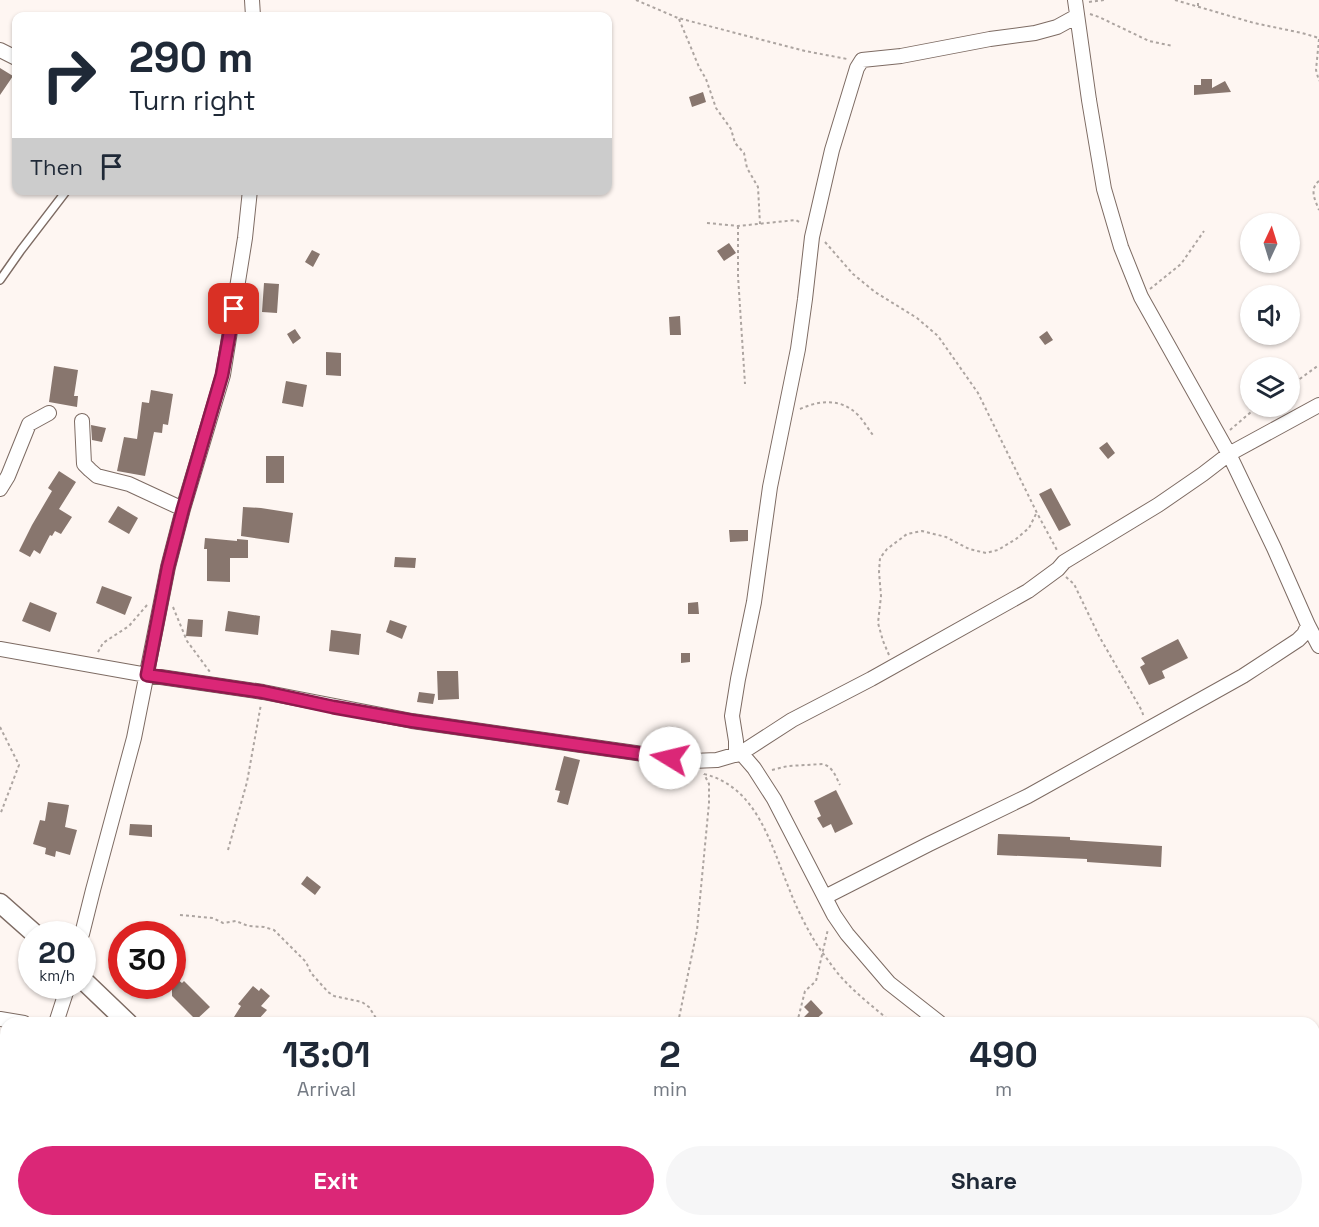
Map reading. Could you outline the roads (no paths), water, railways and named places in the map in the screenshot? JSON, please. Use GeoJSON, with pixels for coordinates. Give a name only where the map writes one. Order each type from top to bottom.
{"type":"FeatureCollection","features":[{"type":"Feature","properties":{"kind":"main road"},"geometry":{"type":"LineString","coordinates":[[0,903],[20,921]]}},
{"type":"Feature","properties":{"kind":"main road"},"geometry":{"type":"LineString","coordinates":[[96,992],[122,1017]]}},
{"type":"Feature","properties":{"kind":"street"},"geometry":{"type":"LineString","coordinates":[[932,1017],[889,983],[847,934],[834,915],[774,799],[754,768],[738,754],[732,716],[754,602],[770,487],[798,349],[813,233],[832,150],[857,68],[862,60],[901,56],[1035,33],[1057,27],[1076,9]]}},
{"type":"Feature","properties":{"kind":"street"},"geometry":{"type":"LineString","coordinates":[[1076,9],[1104,189],[1121,247],[1141,297],[1229,454],[1319,646]]}},
{"type":"Feature","properties":{"kind":"street"},"geometry":{"type":"LineString","coordinates":[[85,921],[134,738],[164,587],[183,509],[222,375],[245,238],[249,195]]}},
{"type":"Feature","properties":{"kind":"street"},"geometry":{"type":"LineString","coordinates":[[0,649],[147,675],[263,692],[412,721],[692,761],[717,760],[738,754],[784,725],[1028,591],[1061,566],[1158,505],[1229,454],[1319,405]]}},
{"type":"Feature","properties":{"kind":"street"},"geometry":{"type":"LineString","coordinates":[[0,489],[8,477],[29,423],[49,413]]}},
{"type":"Feature","properties":{"kind":"street"},"geometry":{"type":"LineString","coordinates":[[82,421],[84,464],[90,471],[97,476],[129,484],[183,509]]}},
{"type":"Feature","properties":{"kind":"street"},"geometry":{"type":"LineString","coordinates":[[825,897],[1028,796],[1243,676],[1289,646],[1304,634],[1308,625]]}},
{"type":"Feature","properties":{"kind":"street"},"geometry":{"type":"LineString","coordinates":[[58,1017],[64,999]]}},
{"type":"Feature","properties":{"kind":"lane"},"geometry":{"type":"LineString","coordinates":[[0,280],[63,195]]}}]}
